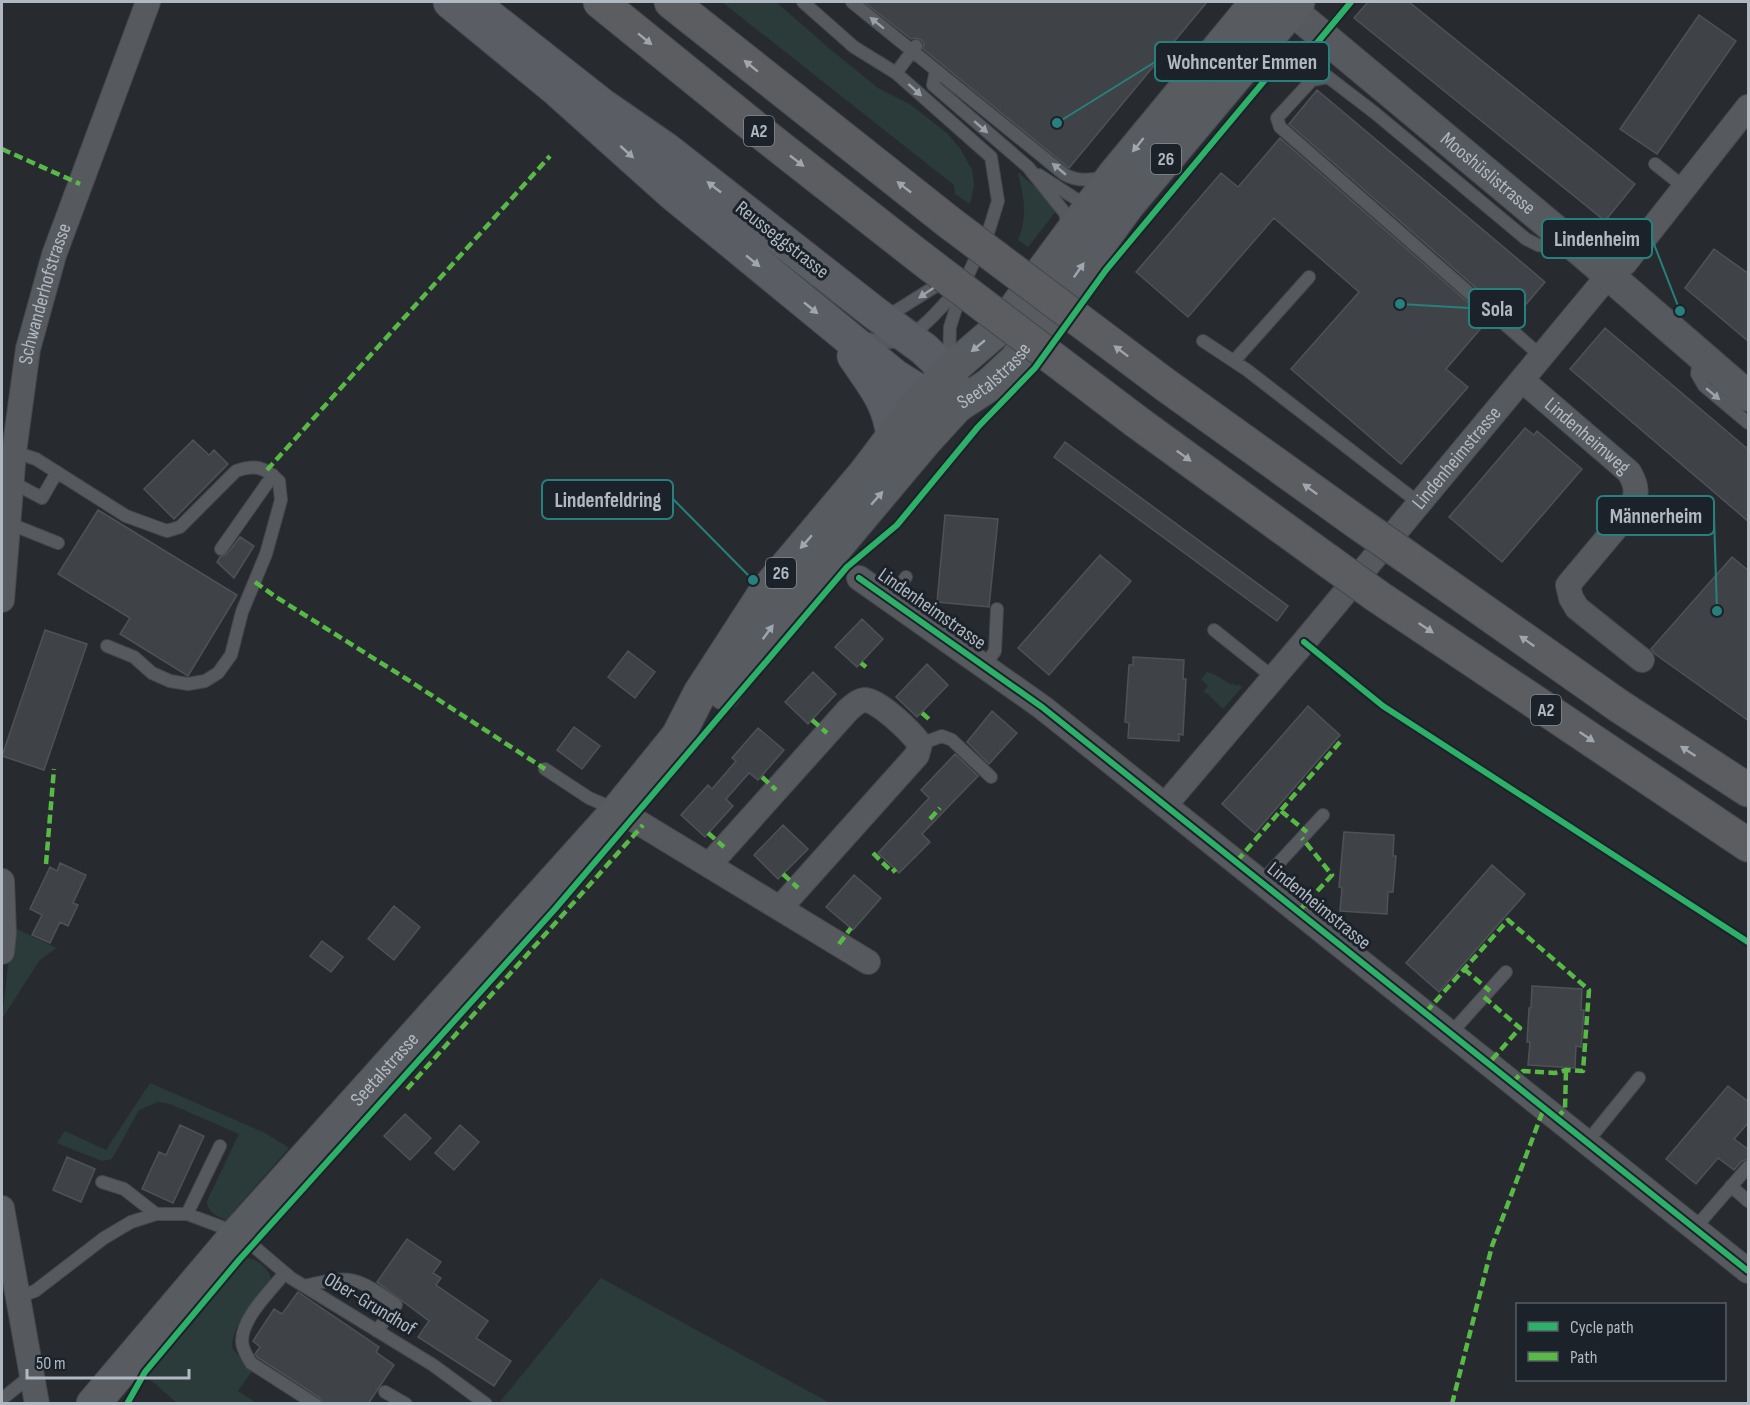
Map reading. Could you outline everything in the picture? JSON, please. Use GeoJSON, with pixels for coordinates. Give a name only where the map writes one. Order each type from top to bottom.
{"type":"FeatureCollection","features":[{"type":"Feature","properties":{"kind":"highway","name":"A2"},"geometry":{"type":"LineString","coordinates":[[600,2],[921,258],[1137,422],[1377,596],[1749,845]]}},
{"type":"Feature","properties":{"kind":"highway","name":"A2"},"geometry":{"type":"LineString","coordinates":[[671,2],[950,223],[1167,386],[1619,706],[1743,786]]}},
{"type":"Feature","properties":{"kind":"main road","name":"Reusseggstrasse"},"geometry":{"type":"LineString","coordinates":[[450,2],[556,89],[672,194],[895,376],[955,387],[957,406]]}},
{"type":"Feature","properties":{"kind":"main road","name":"Reusseggstrasse"},"geometry":{"type":"LineString","coordinates":[[471,2],[602,105],[667,150],[924,349],[938,383]]}},
{"type":"Feature","properties":{"kind":"main road","name":"Seetalstrasse"},"geometry":{"type":"LineString","coordinates":[[678,736],[700,693],[766,591],[867,472],[905,418],[938,383],[999,328],[1028,294],[1092,204],[1257,2]]}},
{"type":"Feature","properties":{"kind":"main road","name":"Seetalstrasse"},"geometry":{"type":"LineString","coordinates":[[93,1404],[238,1233],[618,810],[678,736],[714,705],[790,603],[925,441],[957,406],[989,385],[1016,360],[1127,206],[1290,4]]}},
{"type":"Feature","properties":{"kind":"main road","name":"Reusseggstrasse"},"geometry":{"type":"LineString","coordinates":[[837,329],[884,400],[893,436]]}},
{"type":"Feature","properties":{"kind":"street","name":"Schwanderhofstrasse"},"geometry":{"type":"LineString","coordinates":[[2,600],[14,452],[28,349],[54,255],[148,2]]}},
{"type":"Feature","properties":{"kind":"street","name":"Mooshüslistrasse"},"geometry":{"type":"LineString","coordinates":[[1290,4],[1363,86],[1560,234],[1749,396]]}},
{"type":"Feature","properties":{"kind":"street","name":"Lindenheimstrasse"},"geometry":{"type":"LineString","coordinates":[[1166,804],[1274,678],[1608,276],[1625,263],[1749,107]]}},
{"type":"Feature","properties":{"kind":"street","name":"Lindenheimweg"},"geometry":{"type":"LineString","coordinates":[[1522,380],[1629,472],[1636,484],[1637,495],[1631,510],[1568,585],[1571,598],[1577,608],[1642,660]]}},
{"type":"Feature","properties":{"kind":"street","name":"Lindenheimstrasse"},"geometry":{"type":"LineString","coordinates":[[859,578],[1042,707],[1749,1271]]}},
{"type":"Feature","properties":{"kind":"street"},"geometry":{"type":"LineString","coordinates":[[709,865],[841,718],[858,702],[866,700],[874,702],[913,735],[920,744],[916,755],[780,908]]}},
{"type":"Feature","properties":{"kind":"street"},"geometry":{"type":"LineString","coordinates":[[618,810],[868,962]]}},
{"type":"Feature","properties":{"kind":"street"},"geometry":{"type":"LineString","coordinates":[[2,881],[4,933],[2,952]]}},
{"type":"Feature","properties":{"kind":"street"},"geometry":{"type":"LineString","coordinates":[[2,1208],[37,1404]]}},
{"type":"Feature","properties":{"kind":"lane"},"geometry":{"type":"LineString","coordinates":[[802,2],[854,47],[896,73],[991,158],[998,201],[984,246],[964,283],[950,327],[938,383]]}},
{"type":"Feature","properties":{"kind":"lane"},"geometry":{"type":"LineString","coordinates":[[852,2],[914,48],[936,70],[1064,174],[1079,179],[1114,176]]}},
{"type":"Feature","properties":{"kind":"lane"},"geometry":{"type":"LineString","coordinates":[[896,73],[914,48]]}},
{"type":"Feature","properties":{"kind":"lane"},"geometry":{"type":"LineString","coordinates":[[936,70],[933,85],[1028,167],[1076,198],[1110,208],[1127,206]]}},
{"type":"Feature","properties":{"kind":"lane"},"geometry":{"type":"LineString","coordinates":[[1363,86],[1328,77],[1312,80],[1277,118],[1280,127],[1541,356]]}},
{"type":"Feature","properties":{"kind":"lane"},"geometry":{"type":"LineString","coordinates":[[1655,164],[1684,187]]}},
{"type":"Feature","properties":{"kind":"lane"},"geometry":{"type":"LineString","coordinates":[[1028,167],[1065,213],[1069,237]]}},
{"type":"Feature","properties":{"kind":"lane"},"geometry":{"type":"LineString","coordinates":[[876,314],[896,311],[974,262]]}},
{"type":"Feature","properties":{"kind":"lane"},"geometry":{"type":"LineString","coordinates":[[1234,361],[1309,277]]}},
{"type":"Feature","properties":{"kind":"lane"},"geometry":{"type":"LineString","coordinates":[[837,329],[884,342],[893,342],[906,337],[930,318],[964,283]]}},
{"type":"Feature","properties":{"kind":"lane"},"geometry":{"type":"LineString","coordinates":[[1203,341],[1234,361],[1419,503]]}},
{"type":"Feature","properties":{"kind":"lane"},"geometry":{"type":"LineString","coordinates":[[1699,354],[1697,374],[1704,386],[1749,423]]}},
{"type":"Feature","properties":{"kind":"lane"},"geometry":{"type":"LineString","coordinates":[[14,452],[36,459],[126,516],[167,531],[180,527],[236,471],[247,467],[267,470],[279,481],[281,500],[266,554],[242,612],[234,649],[218,674],[205,681],[188,684],[170,681],[152,673],[134,657],[107,646]]}},
{"type":"Feature","properties":{"kind":"lane"},"geometry":{"type":"LineString","coordinates":[[12,482],[42,498],[57,472]]}},
{"type":"Feature","properties":{"kind":"lane"},"geometry":{"type":"LineString","coordinates":[[221,549],[273,475]]}},
{"type":"Feature","properties":{"kind":"lane"},"geometry":{"type":"LineString","coordinates":[[8,523],[58,543]]}},
{"type":"Feature","properties":{"kind":"lane"},"geometry":{"type":"LineString","coordinates":[[890,599],[906,577]]}},
{"type":"Feature","properties":{"kind":"lane"},"geometry":{"type":"LineString","coordinates":[[984,666],[995,651],[997,609]]}},
{"type":"Feature","properties":{"kind":"lane"},"geometry":{"type":"LineString","coordinates":[[1214,630],[1274,678]]}},
{"type":"Feature","properties":{"kind":"lane"},"geometry":{"type":"LineString","coordinates":[[920,744],[942,736],[952,740],[991,777]]}},
{"type":"Feature","properties":{"kind":"lane"},"geometry":{"type":"LineString","coordinates":[[545,769],[589,798],[618,810]]}},
{"type":"Feature","properties":{"kind":"lane"},"geometry":{"type":"LineString","coordinates":[[1262,881],[1323,815]]}},
{"type":"Feature","properties":{"kind":"lane"},"geometry":{"type":"LineString","coordinates":[[1451,1033],[1506,972]]}},
{"type":"Feature","properties":{"kind":"lane"},"geometry":{"type":"LineString","coordinates":[[1587,1142],[1639,1078]]}},
{"type":"Feature","properties":{"kind":"lane"},"geometry":{"type":"LineString","coordinates":[[187,1214],[220,1146]]}},
{"type":"Feature","properties":{"kind":"lane"},"geometry":{"type":"LineString","coordinates":[[1695,1228],[1749,1167]]}},
{"type":"Feature","properties":{"kind":"lane"},"geometry":{"type":"LineString","coordinates":[[102,1182],[124,1189],[156,1214]]}},
{"type":"Feature","properties":{"kind":"lane"},"geometry":{"type":"LineString","coordinates":[[1731,1186],[1749,1201]]}},
{"type":"Feature","properties":{"kind":"lane"},"geometry":{"type":"LineString","coordinates":[[18,1297],[35,1291],[104,1238],[131,1222],[156,1214],[187,1214],[238,1233]]}},
{"type":"Feature","properties":{"kind":"lane","name":"Ober-Grundhof"},"geometry":{"type":"LineString","coordinates":[[238,1233],[285,1274],[433,1365],[486,1404]]}},
{"type":"Feature","properties":{"kind":"lane"},"geometry":{"type":"LineString","coordinates":[[285,1274],[254,1310],[244,1329],[242,1341],[244,1353],[251,1363],[315,1404]]}},
{"type":"Feature","properties":{"kind":"lane"},"geometry":{"type":"LineString","coordinates":[[304,1286],[332,1280],[352,1279],[367,1284],[396,1305],[377,1331]]}},
{"type":"Feature","properties":{"kind":"lane"},"geometry":{"type":"LineString","coordinates":[[2,1399],[33,1374]]}},
{"type":"Feature","properties":{"kind":"lane"},"geometry":{"type":"LineString","coordinates":[[385,1392],[406,1404]]}},
{"type":"Feature","properties":{"kind":"shaded area"},"geometry":{"type":"Polygon","coordinates":[[[722,2],[776,2],[878,88],[911,105],[948,134],[961,150],[972,170],[974,185],[970,204],[955,194],[954,185],[722,2]]]}},
{"type":"Feature","properties":{"kind":"shaded area"},"geometry":{"type":"Polygon","coordinates":[[[1019,173],[1051,201],[1057,210],[1028,247],[1018,240],[1024,215],[1019,173]]]}},
{"type":"Feature","properties":{"kind":"shaded area"},"geometry":{"type":"Polygon","coordinates":[[[1207,672],[1232,685],[1233,683],[1236,686],[1238,684],[1242,687],[1223,709],[1203,692],[1208,686],[1201,679],[1207,672]]]}},
{"type":"Feature","properties":{"kind":"shaded area"},"geometry":{"type":"Polygon","coordinates":[[[17,929],[56,948],[39,961],[2,1019],[12,931],[17,929]]]}},
{"type":"Feature","properties":{"kind":"shaded area"},"geometry":{"type":"Polygon","coordinates":[[[150,1083],[265,1133],[289,1148],[226,1220],[211,1211],[207,1201],[239,1134],[170,1104],[158,1102],[139,1110],[112,1159],[102,1161],[57,1143],[65,1131],[106,1150],[150,1083]]]}},
{"type":"Feature","properties":{"kind":"shaded area"},"geometry":{"type":"Polygon","coordinates":[[[247,1258],[263,1266],[269,1273],[271,1281],[240,1320],[233,1338],[232,1348],[252,1371],[238,1391],[256,1403],[177,1403],[147,1377],[247,1258]]]}},
{"type":"Feature","properties":{"kind":"shaded area"},"geometry":{"type":"Polygon","coordinates":[[[601,1278],[830,1403],[499,1403],[601,1278]]]}},
{"type":"Feature","properties":{"kind":"building"},"geometry":{"type":"Polygon","coordinates":[[[864,2],[1207,2],[1069,168],[923,49],[924,43],[921,40],[911,39],[864,2]]]}},
{"type":"Feature","properties":{"kind":"building"},"geometry":{"type":"Polygon","coordinates":[[[1368,2],[1409,2],[1635,184],[1605,221],[1354,18],[1368,2]]]}},
{"type":"Feature","properties":{"kind":"building"},"geometry":{"type":"Polygon","coordinates":[[[1699,15],[1736,41],[1657,154],[1620,129],[1699,15]]]}},
{"type":"Feature","properties":{"kind":"building"},"geometry":{"type":"Polygon","coordinates":[[[1317,90],[1545,282],[1515,317],[1501,305],[1499,308],[1289,124],[1317,90]]]}},
{"type":"Feature","properties":{"kind":"building"},"geometry":{"type":"Polygon","coordinates":[[[1280,138],[1488,320],[1446,369],[1468,387],[1401,464],[1291,369],[1359,292],[1274,218],[1188,317],[1136,272],[1221,173],[1238,187],[1280,138]]]}},
{"type":"Feature","properties":{"kind":"building"},"geometry":{"type":"Polygon","coordinates":[[[1714,249],[1749,274],[1749,342],[1685,288],[1714,249]]]}},
{"type":"Feature","properties":{"kind":"building"},"geometry":{"type":"Polygon","coordinates":[[[1605,328],[1749,450],[1749,522],[1570,369],[1605,328]]]}},
{"type":"Feature","properties":{"kind":"building"},"geometry":{"type":"Polygon","coordinates":[[[1525,428],[1534,435],[1537,431],[1582,469],[1502,562],[1449,517],[1525,428]]]}},
{"type":"Feature","properties":{"kind":"building"},"geometry":{"type":"Polygon","coordinates":[[[193,440],[209,455],[214,450],[228,464],[174,519],[144,489],[193,440]]]}},
{"type":"Feature","properties":{"kind":"building"},"geometry":{"type":"Polygon","coordinates":[[[1065,442],[1288,606],[1277,621],[1054,457],[1065,442]]]}},
{"type":"Feature","properties":{"kind":"building"},"geometry":{"type":"Polygon","coordinates":[[[98,510],[237,595],[188,676],[120,634],[130,618],[58,574],[98,510]]]}},
{"type":"Feature","properties":{"kind":"building"},"geometry":{"type":"Polygon","coordinates":[[[945,515],[998,519],[989,607],[937,602],[945,515]]]}},
{"type":"Feature","properties":{"kind":"building"},"geometry":{"type":"Polygon","coordinates":[[[240,537],[254,546],[234,578],[217,562],[220,557],[227,554],[240,537]]]}},
{"type":"Feature","properties":{"kind":"building"},"geometry":{"type":"Polygon","coordinates":[[[1100,555],[1131,581],[1049,675],[1018,648],[1100,555]]]}},
{"type":"Feature","properties":{"kind":"building"},"geometry":{"type":"Polygon","coordinates":[[[1732,557],[1749,571],[1749,721],[1651,649],[1732,557]]]}},
{"type":"Feature","properties":{"kind":"building"},"geometry":{"type":"Polygon","coordinates":[[[862,619],[883,639],[857,667],[835,647],[862,619]]]}},
{"type":"Feature","properties":{"kind":"building"},"geometry":{"type":"Polygon","coordinates":[[[45,630],[87,644],[44,770],[2,756],[45,630]]]}},
{"type":"Feature","properties":{"kind":"building"},"geometry":{"type":"Polygon","coordinates":[[[628,651],[655,672],[635,698],[608,677],[628,651]]]}},
{"type":"Feature","properties":{"kind":"building"},"geometry":{"type":"Polygon","coordinates":[[[1133,657],[1184,660],[1183,679],[1186,679],[1183,735],[1179,734],[1179,741],[1128,738],[1129,723],[1125,722],[1129,665],[1133,665],[1133,657]]]}},
{"type":"Feature","properties":{"kind":"building"},"geometry":{"type":"Polygon","coordinates":[[[927,664],[948,685],[917,717],[896,697],[927,664]]]}},
{"type":"Feature","properties":{"kind":"building"},"geometry":{"type":"Polygon","coordinates":[[[813,672],[836,694],[808,724],[785,702],[813,672]]]}},
{"type":"Feature","properties":{"kind":"building"},"geometry":{"type":"Polygon","coordinates":[[[1308,706],[1340,735],[1255,833],[1222,804],[1308,706]]]}},
{"type":"Feature","properties":{"kind":"building"},"geometry":{"type":"Polygon","coordinates":[[[992,711],[1017,733],[989,764],[967,742],[992,711]]]}},
{"type":"Feature","properties":{"kind":"building"},"geometry":{"type":"Polygon","coordinates":[[[574,727],[600,746],[582,769],[557,750],[574,727]]]}},
{"type":"Feature","properties":{"kind":"building"},"geometry":{"type":"Polygon","coordinates":[[[758,728],[784,750],[758,780],[749,773],[726,799],[733,806],[705,837],[681,815],[708,785],[712,789],[736,761],[732,758],[758,728]]]}},
{"type":"Feature","properties":{"kind":"building"},"geometry":{"type":"Polygon","coordinates":[[[955,754],[978,776],[922,834],[930,842],[899,873],[878,853],[929,798],[921,790],[955,754]]]}},
{"type":"Feature","properties":{"kind":"building"},"geometry":{"type":"Polygon","coordinates":[[[783,825],[808,849],[778,879],[754,855],[783,825]]]}},
{"type":"Feature","properties":{"kind":"building"},"geometry":{"type":"Polygon","coordinates":[[[1344,832],[1394,835],[1393,856],[1396,856],[1393,892],[1388,892],[1387,914],[1340,911],[1342,888],[1339,887],[1344,832]]]}},
{"type":"Feature","properties":{"kind":"building"},"geometry":{"type":"Polygon","coordinates":[[[60,863],[86,875],[73,903],[78,905],[68,926],[60,922],[50,943],[32,935],[42,915],[30,909],[50,867],[57,871],[60,863]]]}},
{"type":"Feature","properties":{"kind":"building"},"geometry":{"type":"Polygon","coordinates":[[[1492,865],[1525,894],[1439,992],[1406,963],[1492,865]]]}},
{"type":"Feature","properties":{"kind":"building"},"geometry":{"type":"Polygon","coordinates":[[[854,875],[881,898],[853,930],[826,907],[854,875]]]}},
{"type":"Feature","properties":{"kind":"building"},"geometry":{"type":"Polygon","coordinates":[[[394,906],[420,927],[394,960],[368,939],[394,906]]]}},
{"type":"Feature","properties":{"kind":"building"},"geometry":{"type":"Polygon","coordinates":[[[322,941],[343,957],[331,972],[310,956],[322,941]]]}},
{"type":"Feature","properties":{"kind":"building"},"geometry":{"type":"Polygon","coordinates":[[[1532,986],[1582,989],[1581,1010],[1584,1010],[1581,1047],[1576,1046],[1575,1068],[1528,1065],[1530,1042],[1527,1042],[1532,986]]]}},
{"type":"Feature","properties":{"kind":"building"},"geometry":{"type":"Polygon","coordinates":[[[1728,1086],[1749,1102],[1749,1122],[1734,1139],[1749,1150],[1749,1159],[1742,1161],[1734,1170],[1718,1158],[1696,1184],[1666,1159],[1728,1086]]]}},
{"type":"Feature","properties":{"kind":"building"},"geometry":{"type":"Polygon","coordinates":[[[405,1114],[431,1138],[410,1160],[384,1136],[405,1114]]]}},
{"type":"Feature","properties":{"kind":"building"},"geometry":{"type":"Polygon","coordinates":[[[180,1125],[204,1136],[173,1203],[142,1189],[159,1152],[166,1155],[180,1125]]]}},
{"type":"Feature","properties":{"kind":"building"},"geometry":{"type":"Polygon","coordinates":[[[460,1125],[479,1142],[454,1170],[435,1153],[460,1125]]]}},
{"type":"Feature","properties":{"kind":"building"},"geometry":{"type":"Polygon","coordinates":[[[67,1157],[95,1169],[81,1202],[53,1190],[67,1157]]]}},
{"type":"Feature","properties":{"kind":"building"},"geometry":{"type":"Polygon","coordinates":[[[407,1239],[441,1262],[433,1273],[441,1278],[436,1285],[488,1321],[476,1338],[511,1361],[494,1386],[418,1337],[429,1321],[377,1282],[407,1239]]]}},
{"type":"Feature","properties":{"kind":"building"},"geometry":{"type":"Polygon","coordinates":[[[298,1292],[379,1347],[376,1352],[394,1365],[368,1404],[323,1404],[319,1397],[255,1354],[260,1347],[253,1341],[274,1309],[282,1314],[298,1292]]]}},
{"type":"Feature","properties":{"kind":"marked path"},"geometry":{"type":"LineString","coordinates":[[2,149],[80,184]]}},
{"type":"Feature","properties":{"kind":"marked path"},"geometry":{"type":"LineString","coordinates":[[267,470],[550,156]]}},
{"type":"Feature","properties":{"kind":"marked path"},"geometry":{"type":"LineString","coordinates":[[255,582],[545,769]]}},
{"type":"Feature","properties":{"kind":"marked path"},"geometry":{"type":"LineString","coordinates":[[861,663],[866,667]]}},
{"type":"Feature","properties":{"kind":"marked path"},"geometry":{"type":"LineString","coordinates":[[922,713],[930,720]]}},
{"type":"Feature","properties":{"kind":"marked path"},"geometry":{"type":"LineString","coordinates":[[812,720],[827,733]]}},
{"type":"Feature","properties":{"kind":"marked path"},"geometry":{"type":"LineString","coordinates":[[1237,861],[1340,742]]}},
{"type":"Feature","properties":{"kind":"marked path"},"geometry":{"type":"LineString","coordinates":[[46,864],[54,769]]}},
{"type":"Feature","properties":{"kind":"marked path"},"geometry":{"type":"LineString","coordinates":[[762,777],[776,790]]}},
{"type":"Feature","properties":{"kind":"marked path"},"geometry":{"type":"LineString","coordinates":[[930,819],[940,808]]}},
{"type":"Feature","properties":{"kind":"marked path"},"geometry":{"type":"LineString","coordinates":[[1281,811],[1307,832]]}},
{"type":"Feature","properties":{"kind":"marked path"},"geometry":{"type":"LineString","coordinates":[[407,1089],[643,825]]}},
{"type":"Feature","properties":{"kind":"marked path"},"geometry":{"type":"LineString","coordinates":[[708,833],[724,847]]}},
{"type":"Feature","properties":{"kind":"marked path"},"geometry":{"type":"LineString","coordinates":[[1299,911],[1332,875],[1302,838]]}},
{"type":"Feature","properties":{"kind":"marked path"},"geometry":{"type":"LineString","coordinates":[[873,853],[892,872],[896,869]]}},
{"type":"Feature","properties":{"kind":"marked path"},"geometry":{"type":"LineString","coordinates":[[783,874],[798,888]]}},
{"type":"Feature","properties":{"kind":"marked path"},"geometry":{"type":"LineString","coordinates":[[1426,1012],[1508,920],[1589,990],[1583,1071],[1566,1070],[1555,1073],[1523,1071],[1513,1082]]}},
{"type":"Feature","properties":{"kind":"marked path"},"geometry":{"type":"LineString","coordinates":[[839,944],[851,928]]}},
{"type":"Feature","properties":{"kind":"marked path"},"geometry":{"type":"LineString","coordinates":[[1464,969],[1490,991]]}},
{"type":"Feature","properties":{"kind":"marked path"},"geometry":{"type":"LineString","coordinates":[[1484,997],[1520,1028],[1489,1063]]}},
{"type":"Feature","properties":{"kind":"marked path"},"geometry":{"type":"LineString","coordinates":[[1557,1118],[1565,1109],[1566,1070]]}},
{"type":"Feature","properties":{"kind":"marked path"},"geometry":{"type":"LineString","coordinates":[[1452,1404],[1492,1246],[1544,1108]]}},
{"type":"Feature","properties":{"kind":"cycle path"},"geometry":{"type":"LineString","coordinates":[[127,1404],[145,1372],[239,1260],[555,909],[847,567],[897,525],[978,427],[1035,368],[1106,270],[1275,68],[1289,60],[1306,56],[1351,2]]}},
{"type":"Feature","properties":{"kind":"cycle path"},"geometry":{"type":"LineString","coordinates":[[859,578],[1042,707],[1748,1271]]}},
{"type":"Feature","properties":{"kind":"cycle path"},"geometry":{"type":"LineString","coordinates":[[1304,642],[1383,706],[1748,942]]}},
{"type":"Feature","properties":{"kind":"place","name":"Wohncenter Emmen"},"geometry":{"type":"Point","coordinates":[1057,123]}},
{"type":"Feature","properties":{"kind":"place","name":"Sola"},"geometry":{"type":"Point","coordinates":[1400,304]}},
{"type":"Feature","properties":{"kind":"place","name":"Lindenheim"},"geometry":{"type":"Point","coordinates":[1680,311]}},
{"type":"Feature","properties":{"kind":"place","name":"Lindenfeldring"},"geometry":{"type":"Point","coordinates":[753,580]}},
{"type":"Feature","properties":{"kind":"place","name":"Männerheim"},"geometry":{"type":"Point","coordinates":[1717,611]}}]}
